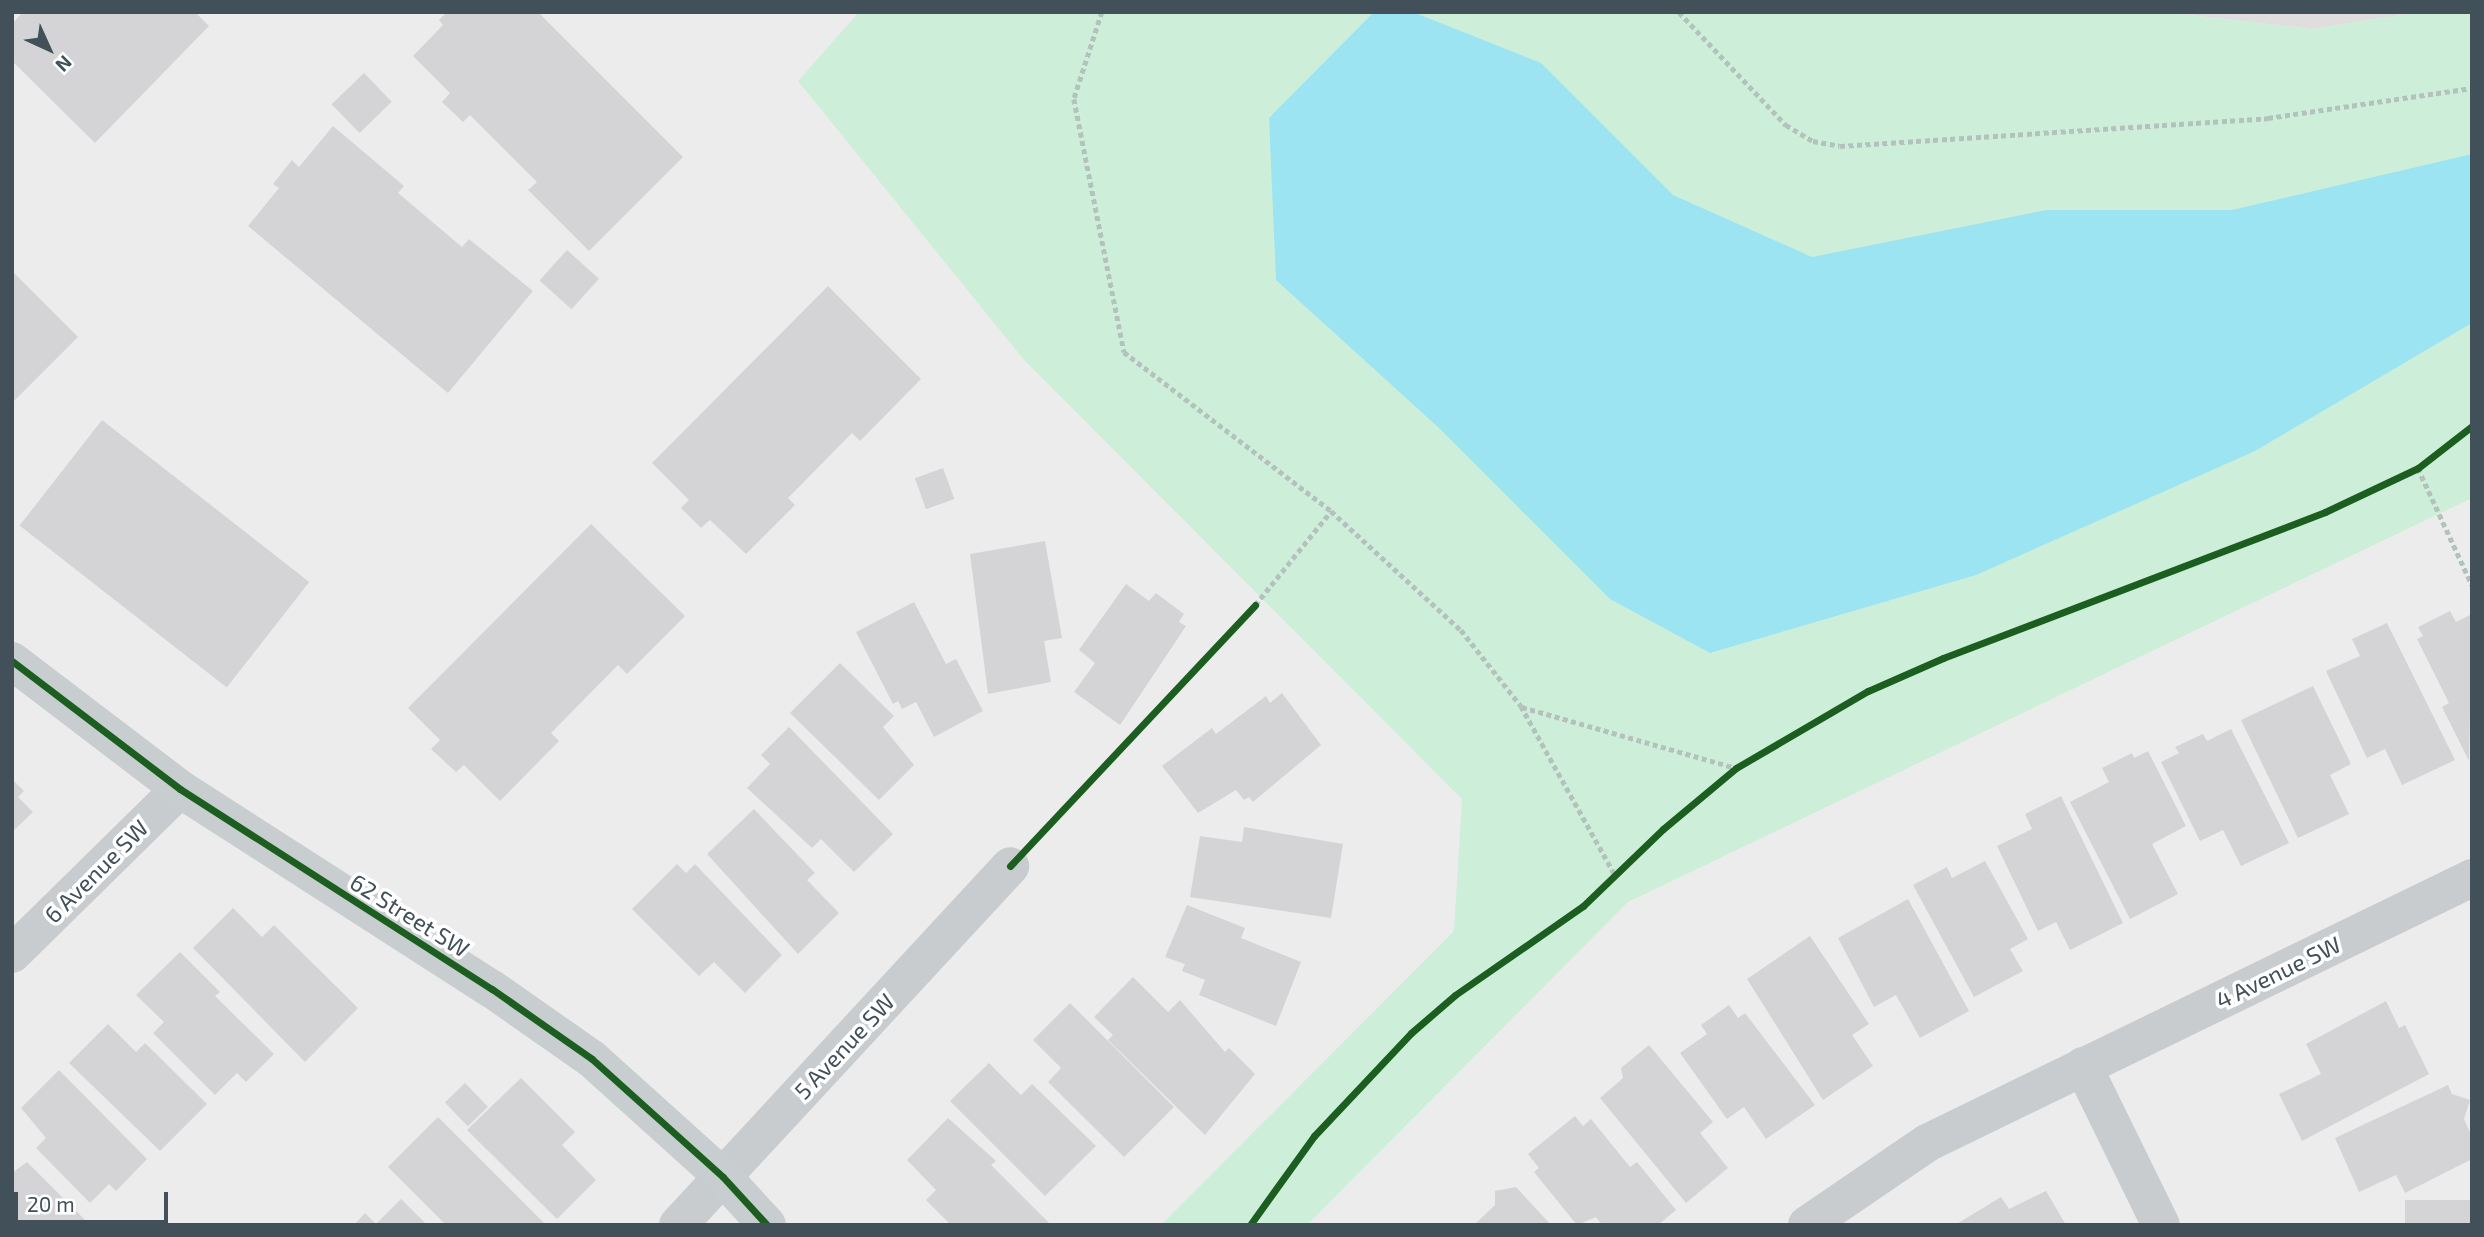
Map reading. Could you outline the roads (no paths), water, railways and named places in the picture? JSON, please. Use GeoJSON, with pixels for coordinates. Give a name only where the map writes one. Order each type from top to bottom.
{"type":"FeatureCollection","features":[{"type":"Feature","properties":{"kind":"street","name":"62 Street SW"},"geometry":{"type":"LineString","coordinates":[[12,660],[180,789],[492,989],[592,1059],[723,1177],[767,1225]]}},
{"type":"Feature","properties":{"kind":"street","name":"6 Avenue SW"},"geometry":{"type":"LineString","coordinates":[[12,954],[180,789]]}},
{"type":"Feature","properties":{"kind":"street","name":"5 Avenue SW"},"geometry":{"type":"LineString","coordinates":[[678,1225],[1010,866]]}},
{"type":"Feature","properties":{"kind":"street","name":"4 Avenue SW"},"geometry":{"type":"LineString","coordinates":[[1807,1225],[1927,1143],[2472,878]]}},
{"type":"Feature","properties":{"kind":"street"},"geometry":{"type":"LineString","coordinates":[[2083,1066],[2161,1225]]}},
{"type":"Feature","properties":{"kind":"water"},"geometry":{"type":"Polygon","coordinates":[[[1374,12],[1413,12],[1541,63],[1673,195],[1812,257],[2046,210],[2232,210],[2472,154],[2472,323],[2255,451],[1976,575],[1710,653],[1610,599],[1439,428],[1276,280],[1269,118],[1374,12]]]}}]}
